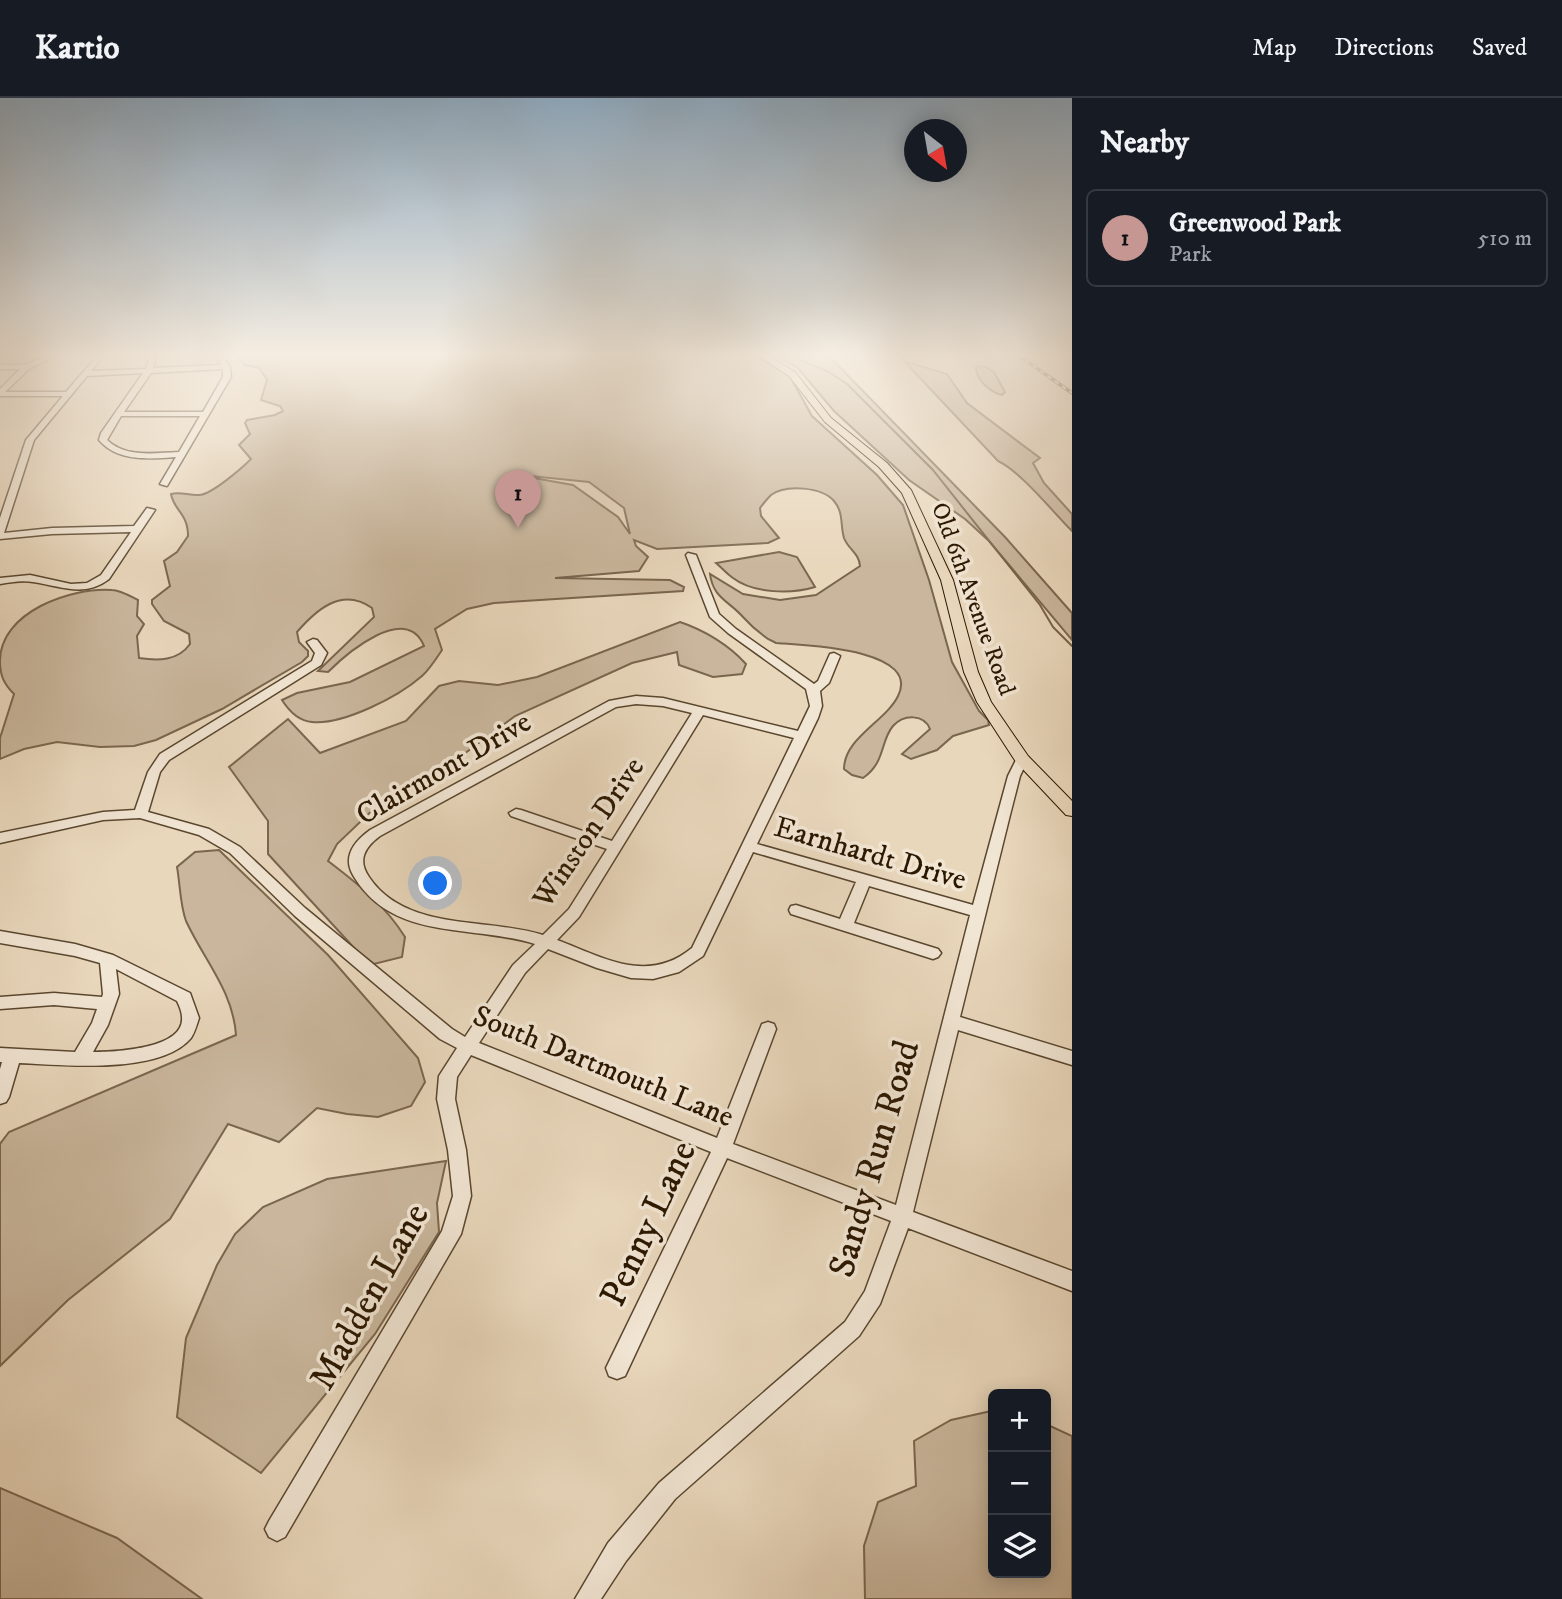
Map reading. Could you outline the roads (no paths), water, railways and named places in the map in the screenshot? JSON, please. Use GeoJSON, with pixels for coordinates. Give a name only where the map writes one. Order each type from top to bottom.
{"type":"FeatureCollection","features":[{"type":"Feature","properties":{"kind":"main road","name":"Old 6th Avenue Road"},"geometry":{"type":"LineString","coordinates":[[834,425],[883,465],[907,492],[947,580],[964,647],[980,694],[1000,730],[1072,811]]}},
{"type":"Feature","properties":{"kind":"street"},"geometry":{"type":"LineString","coordinates":[[42,425],[30,440],[0,534],[135,529]]}},
{"type":"Feature","properties":{"kind":"street"},"geometry":{"type":"LineString","coordinates":[[111,425],[103,440],[110,447],[136,454],[183,454]]}},
{"type":"Feature","properties":{"kind":"street"},"geometry":{"type":"LineString","coordinates":[[164,484],[200,425]]}},
{"type":"Feature","properties":{"kind":"street"},"geometry":{"type":"LineString","coordinates":[[0,581],[32,578],[80,588],[95,584],[105,576],[149,510]]}},
{"type":"Feature","properties":{"kind":"street"},"geometry":{"type":"LineString","coordinates":[[691,555],[714,615],[814,690]]}},
{"type":"Feature","properties":{"kind":"street"},"geometry":{"type":"LineString","coordinates":[[140,814],[154,772],[164,757],[317,663],[321,653],[313,642]]}},
{"type":"Feature","properties":{"kind":"street","name":"Clairmont Drive"},"geometry":{"type":"LineString","coordinates":[[801,736],[648,700],[613,704],[375,832],[362,842],[356,852],[357,871],[365,884],[382,900],[404,913],[436,924],[531,936],[630,971],[645,973],[675,969],[698,952],[817,704],[818,696],[814,690],[823,683],[834,656]]}},
{"type":"Feature","properties":{"kind":"street","name":"Winston Drive"},"geometry":{"type":"LineString","coordinates":[[467,1046],[519,969],[575,913],[699,712]]}},
{"type":"Feature","properties":{"kind":"street","name":"Sandy Run Road"},"geometry":{"type":"LineString","coordinates":[[587,1599],[617,1552],[667,1491],[852,1329],[877,1288],[903,1214],[978,912],[1014,776],[1023,759]]}},
{"type":"Feature","properties":{"kind":"street"},"geometry":{"type":"LineString","coordinates":[[516,813],[616,847]]}},
{"type":"Feature","properties":{"kind":"street","name":"South Dartmouth Lane"},"geometry":{"type":"LineString","coordinates":[[0,838],[103,816],[140,814],[191,827],[228,844],[310,921],[446,1034],[467,1046],[722,1148],[903,1214],[1072,1280]]}},
{"type":"Feature","properties":{"kind":"street","name":"Earnhardt Drive"},"geometry":{"type":"LineString","coordinates":[[748,846],[978,912]]}},
{"type":"Feature","properties":{"kind":"street"},"geometry":{"type":"LineString","coordinates":[[845,926],[864,880]]}},
{"type":"Feature","properties":{"kind":"street"},"geometry":{"type":"LineString","coordinates":[[796,910],[933,953]]}},
{"type":"Feature","properties":{"kind":"street"},"geometry":{"type":"LineString","coordinates":[[0,937],[75,950],[107,959],[184,997],[191,1018],[184,1034],[165,1049],[128,1058],[6,1055],[0,1097]]}},
{"type":"Feature","properties":{"kind":"street"},"geometry":{"type":"LineString","coordinates":[[80,1058],[100,1025],[111,994],[107,959]]}},
{"type":"Feature","properties":{"kind":"street"},"geometry":{"type":"LineString","coordinates":[[0,1003],[54,999],[108,1004]]}},
{"type":"Feature","properties":{"kind":"street"},"geometry":{"type":"LineString","coordinates":[[951,1021],[1072,1058]]}},
{"type":"Feature","properties":{"kind":"street","name":"Penny Lane"},"geometry":{"type":"LineString","coordinates":[[617,1368],[722,1148],[768,1029]]}},
{"type":"Feature","properties":{"kind":"street","name":"Madden Lane"},"geometry":{"type":"LineString","coordinates":[[278,1529],[451,1234],[462,1195],[457,1150],[446,1099],[448,1076],[467,1046]]}},
{"type":"Feature","properties":{"kind":"waterway"},"geometry":{"type":"LineString","coordinates":[[888,425],[933,470],[1040,605],[1053,627],[1072,646]]}},
{"type":"Feature","properties":{"kind":"place","name":"Greenwood Park"},"geometry":{"type":"Point","coordinates":[518,528]}}]}
